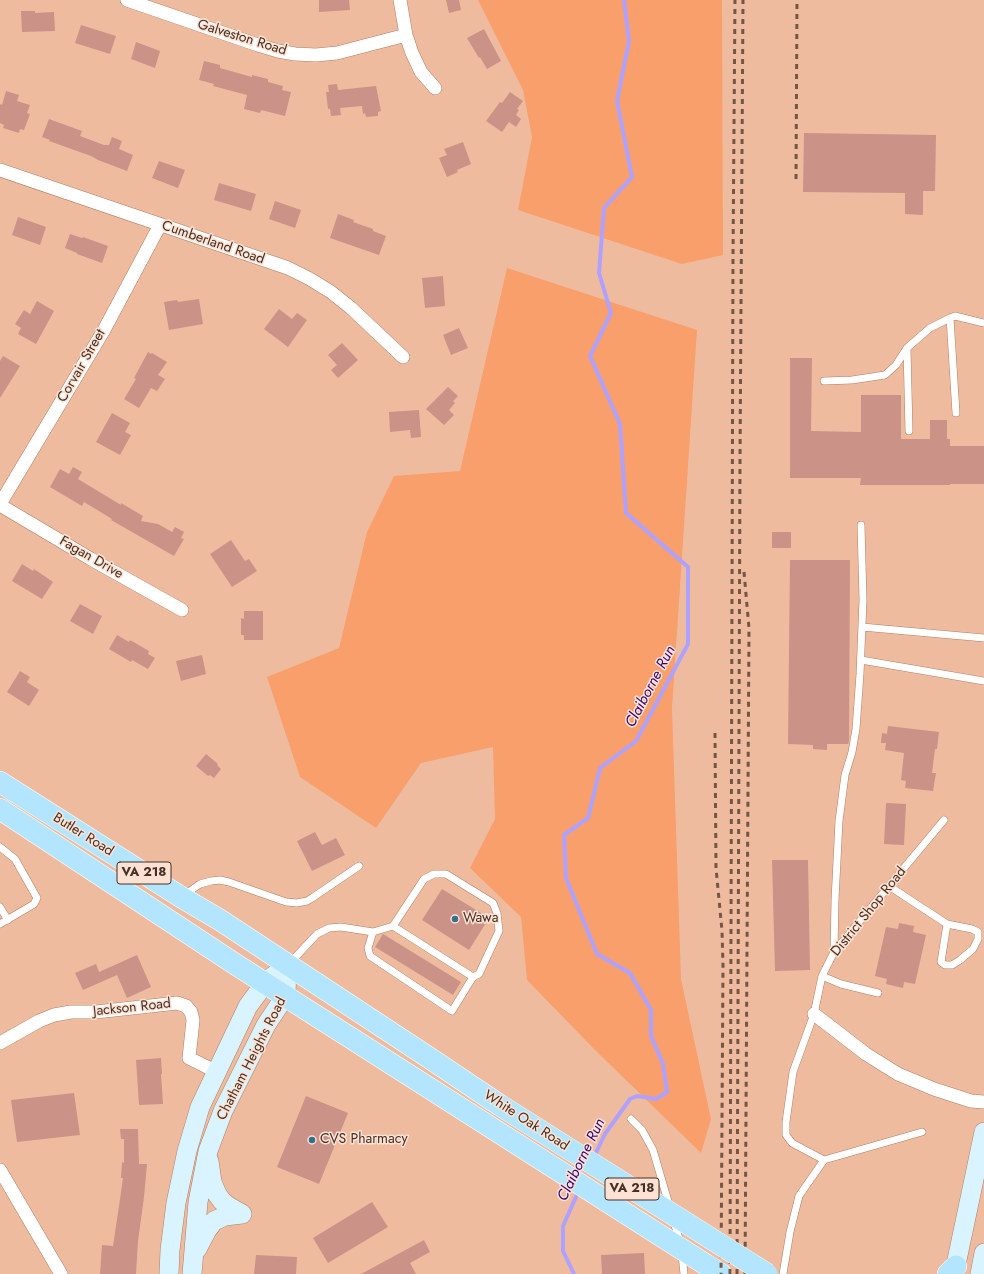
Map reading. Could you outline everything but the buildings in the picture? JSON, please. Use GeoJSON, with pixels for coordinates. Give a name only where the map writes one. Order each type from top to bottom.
{"type":"FeatureCollection","features":[{"type":"Feature","properties":{"kind":"main road","name":"Butler Road"},"geometry":{"type":"LineString","coordinates":[[1,785],[220,920],[287,965]]}},
{"type":"Feature","properties":{"kind":"main road","name":"Butler Road"},"geometry":{"type":"LineString","coordinates":[[0,809],[229,960],[266,982]]}},
{"type":"Feature","properties":{"kind":"main road","name":"Chatham Heights Road"},"geometry":{"type":"LineString","coordinates":[[169,1274],[170,1250],[176,1203],[187,1151],[200,1107],[248,1006],[266,982],[287,965]]}},
{"type":"Feature","properties":{"kind":"main road","name":"Chatham Heights Road"},"geometry":{"type":"LineString","coordinates":[[192,1266],[198,1202],[208,1151],[223,1111],[266,1025],[286,995],[287,965]]}},
{"type":"Feature","properties":{"kind":"main road","name":"White Oak Road"},"geometry":{"type":"LineString","coordinates":[[287,965],[498,1104],[767,1274]]}},
{"type":"Feature","properties":{"kind":"main road","name":"VA 218"},"geometry":{"type":"LineString","coordinates":[[266,982],[286,995]]}},
{"type":"Feature","properties":{"kind":"main road","name":"White Oak Road"},"geometry":{"type":"LineString","coordinates":[[286,995],[721,1274]]}},
{"type":"Feature","properties":{"kind":"main road"},"geometry":{"type":"LineString","coordinates":[[953,1271],[984,1132]]}},
{"type":"Feature","properties":{"kind":"main road"},"geometry":{"type":"LineString","coordinates":[[192,1266],[206,1230],[214,1221],[221,1218],[242,1214],[228,1206],[217,1194],[212,1182],[208,1151]]}},
{"type":"Feature","properties":{"kind":"main road"},"geometry":{"type":"LineString","coordinates":[[980,1274],[984,1253]]}},
{"type":"Feature","properties":{"kind":"street","name":"Galveston Road"},"geometry":{"type":"LineString","coordinates":[[127,0],[258,45],[295,54],[316,55],[337,53],[406,35]]}},
{"type":"Feature","properties":{"kind":"street"},"geometry":{"type":"LineString","coordinates":[[400,0],[406,35],[412,53],[421,72],[434,88]]}},
{"type":"Feature","properties":{"kind":"street","name":"Cumberland Road"},"geometry":{"type":"LineString","coordinates":[[0,170],[288,268],[331,292],[351,308],[403,357]]}},
{"type":"Feature","properties":{"kind":"street","name":"Corvair Street"},"geometry":{"type":"LineString","coordinates":[[0,504],[104,330],[160,225]]}},
{"type":"Feature","properties":{"kind":"street","name":"Fagan Drive"},"geometry":{"type":"LineString","coordinates":[[0,504],[182,610]]}},
{"type":"Feature","properties":{"kind":"street","name":"Jackson Road"},"geometry":{"type":"LineString","coordinates":[[0,1043],[39,1021],[54,1015],[71,1012],[96,1012],[177,1003],[186,1006],[191,1012],[193,1020],[189,1058],[217,1072]]}},
{"type":"Feature","properties":{"kind":"street"},"geometry":{"type":"LineString","coordinates":[[814,1014],[866,1054],[898,1074],[934,1089],[970,1101],[984,1102]]}},
{"type":"Feature","properties":{"kind":"street"},"geometry":{"type":"LineString","coordinates":[[0,1170],[61,1274]]}},
{"type":"Feature","properties":{"kind":"lane"},"geometry":{"type":"LineString","coordinates":[[824,381],[852,380],[885,375],[896,365],[907,348],[930,328],[955,316],[984,323]]}},
{"type":"Feature","properties":{"kind":"lane"},"geometry":{"type":"LineString","coordinates":[[950,318],[956,413]]}},
{"type":"Feature","properties":{"kind":"lane"},"geometry":{"type":"LineString","coordinates":[[907,348],[909,431]]}},
{"type":"Feature","properties":{"kind":"lane"},"geometry":{"type":"LineString","coordinates":[[834,952],[839,821],[845,775],[852,752],[856,729],[861,660],[863,600],[862,525]]}},
{"type":"Feature","properties":{"kind":"lane"},"geometry":{"type":"LineString","coordinates":[[862,627],[984,638]]}},
{"type":"Feature","properties":{"kind":"lane"},"geometry":{"type":"LineString","coordinates":[[861,660],[984,681]]}},
{"type":"Feature","properties":{"kind":"lane","name":"District Shop Road"},"geometry":{"type":"LineString","coordinates":[[824,1160],[792,1143],[786,1135],[786,1122],[793,1072],[814,1014],[822,976],[834,952],[944,820]]}},
{"type":"Feature","properties":{"kind":"lane"},"geometry":{"type":"LineString","coordinates":[[0,847],[15,859],[37,898],[34,904],[0,924]]}},
{"type":"Feature","properties":{"kind":"lane"},"geometry":{"type":"LineString","coordinates":[[181,897],[200,884],[220,880],[286,902],[296,903],[312,898],[359,866]]}},
{"type":"Feature","properties":{"kind":"lane"},"geometry":{"type":"LineString","coordinates":[[287,965],[317,934],[329,928],[341,927],[373,932],[393,926],[424,879],[434,874],[446,874],[493,903],[497,913],[499,931],[479,974],[473,977],[452,1011],[370,956],[368,948],[373,932]]}},
{"type":"Feature","properties":{"kind":"lane"},"geometry":{"type":"LineString","coordinates":[[889,886],[947,924],[972,929],[978,932],[978,939],[973,948],[952,965],[945,965],[941,962],[947,924]]}},
{"type":"Feature","properties":{"kind":"lane"},"geometry":{"type":"LineString","coordinates":[[0,907],[8,920]]}},
{"type":"Feature","properties":{"kind":"lane"},"geometry":{"type":"LineString","coordinates":[[393,926],[473,977]]}},
{"type":"Feature","properties":{"kind":"lane"},"geometry":{"type":"LineString","coordinates":[[822,976],[841,984],[878,993]]}},
{"type":"Feature","properties":{"kind":"lane"},"geometry":{"type":"LineString","coordinates":[[630,1119],[642,1130],[653,1150],[681,1246],[684,1274]]}},
{"type":"Feature","properties":{"kind":"lane"},"geometry":{"type":"LineString","coordinates":[[783,1274],[790,1232],[799,1196],[824,1160],[922,1132]]}},
{"type":"Feature","properties":{"kind":"shaded area"},"geometry":{"type":"Polygon","coordinates":[[[478,0],[722,0],[723,255],[682,264],[518,210],[532,137],[523,90],[478,0]]]}},
{"type":"Feature","properties":{"kind":"shaded area"},"geometry":{"type":"Polygon","coordinates":[[[507,268],[697,330],[672,708],[681,979],[711,1119],[701,1153],[595,1050],[527,980],[521,917],[470,868],[495,819],[493,747],[421,763],[376,828],[300,777],[267,677],[339,648],[367,532],[394,476],[460,471],[507,268]]]}},
{"type":"Feature","properties":{"kind":"waterway","name":"Claiborne Run"},"geometry":{"type":"LineString","coordinates":[[594,1157],[605,1134],[630,1099],[637,1096],[656,1099],[667,1092],[663,1064],[651,1036],[651,1010],[630,973],[597,954],[566,878],[564,835],[588,818],[600,768],[636,741],[688,644],[688,567],[626,513],[620,424],[590,356],[611,313],[599,273],[604,208],[632,177],[617,101],[629,41],[624,0]]}},
{"type":"Feature","properties":{"kind":"waterway","name":"Claiborne Run"},"geometry":{"type":"LineString","coordinates":[[574,1274],[563,1251],[563,1226],[579,1190]]}},
{"type":"Feature","properties":{"kind":"railway"},"geometry":{"type":"LineString","coordinates":[[730,1274],[735,0]]}},
{"type":"Feature","properties":{"kind":"railway"},"geometry":{"type":"LineString","coordinates":[[737,1274],[743,0]]}},
{"type":"Feature","properties":{"kind":"railway"},"geometry":{"type":"LineString","coordinates":[[796,179],[797,0]]}},
{"type":"Feature","properties":{"kind":"railway"},"geometry":{"type":"LineString","coordinates":[[744,572],[749,628],[745,1274]]}},
{"type":"Feature","properties":{"kind":"railway"},"geometry":{"type":"LineString","coordinates":[[715,733],[716,868],[722,931],[723,965],[721,1274]]}},
{"type":"Feature","properties":{"kind":"place","name":"Wawa"},"geometry":{"type":"Point","coordinates":[455,919]}},
{"type":"Feature","properties":{"kind":"place","name":"CVS Pharmacy"},"geometry":{"type":"Point","coordinates":[312,1140]}}]}
